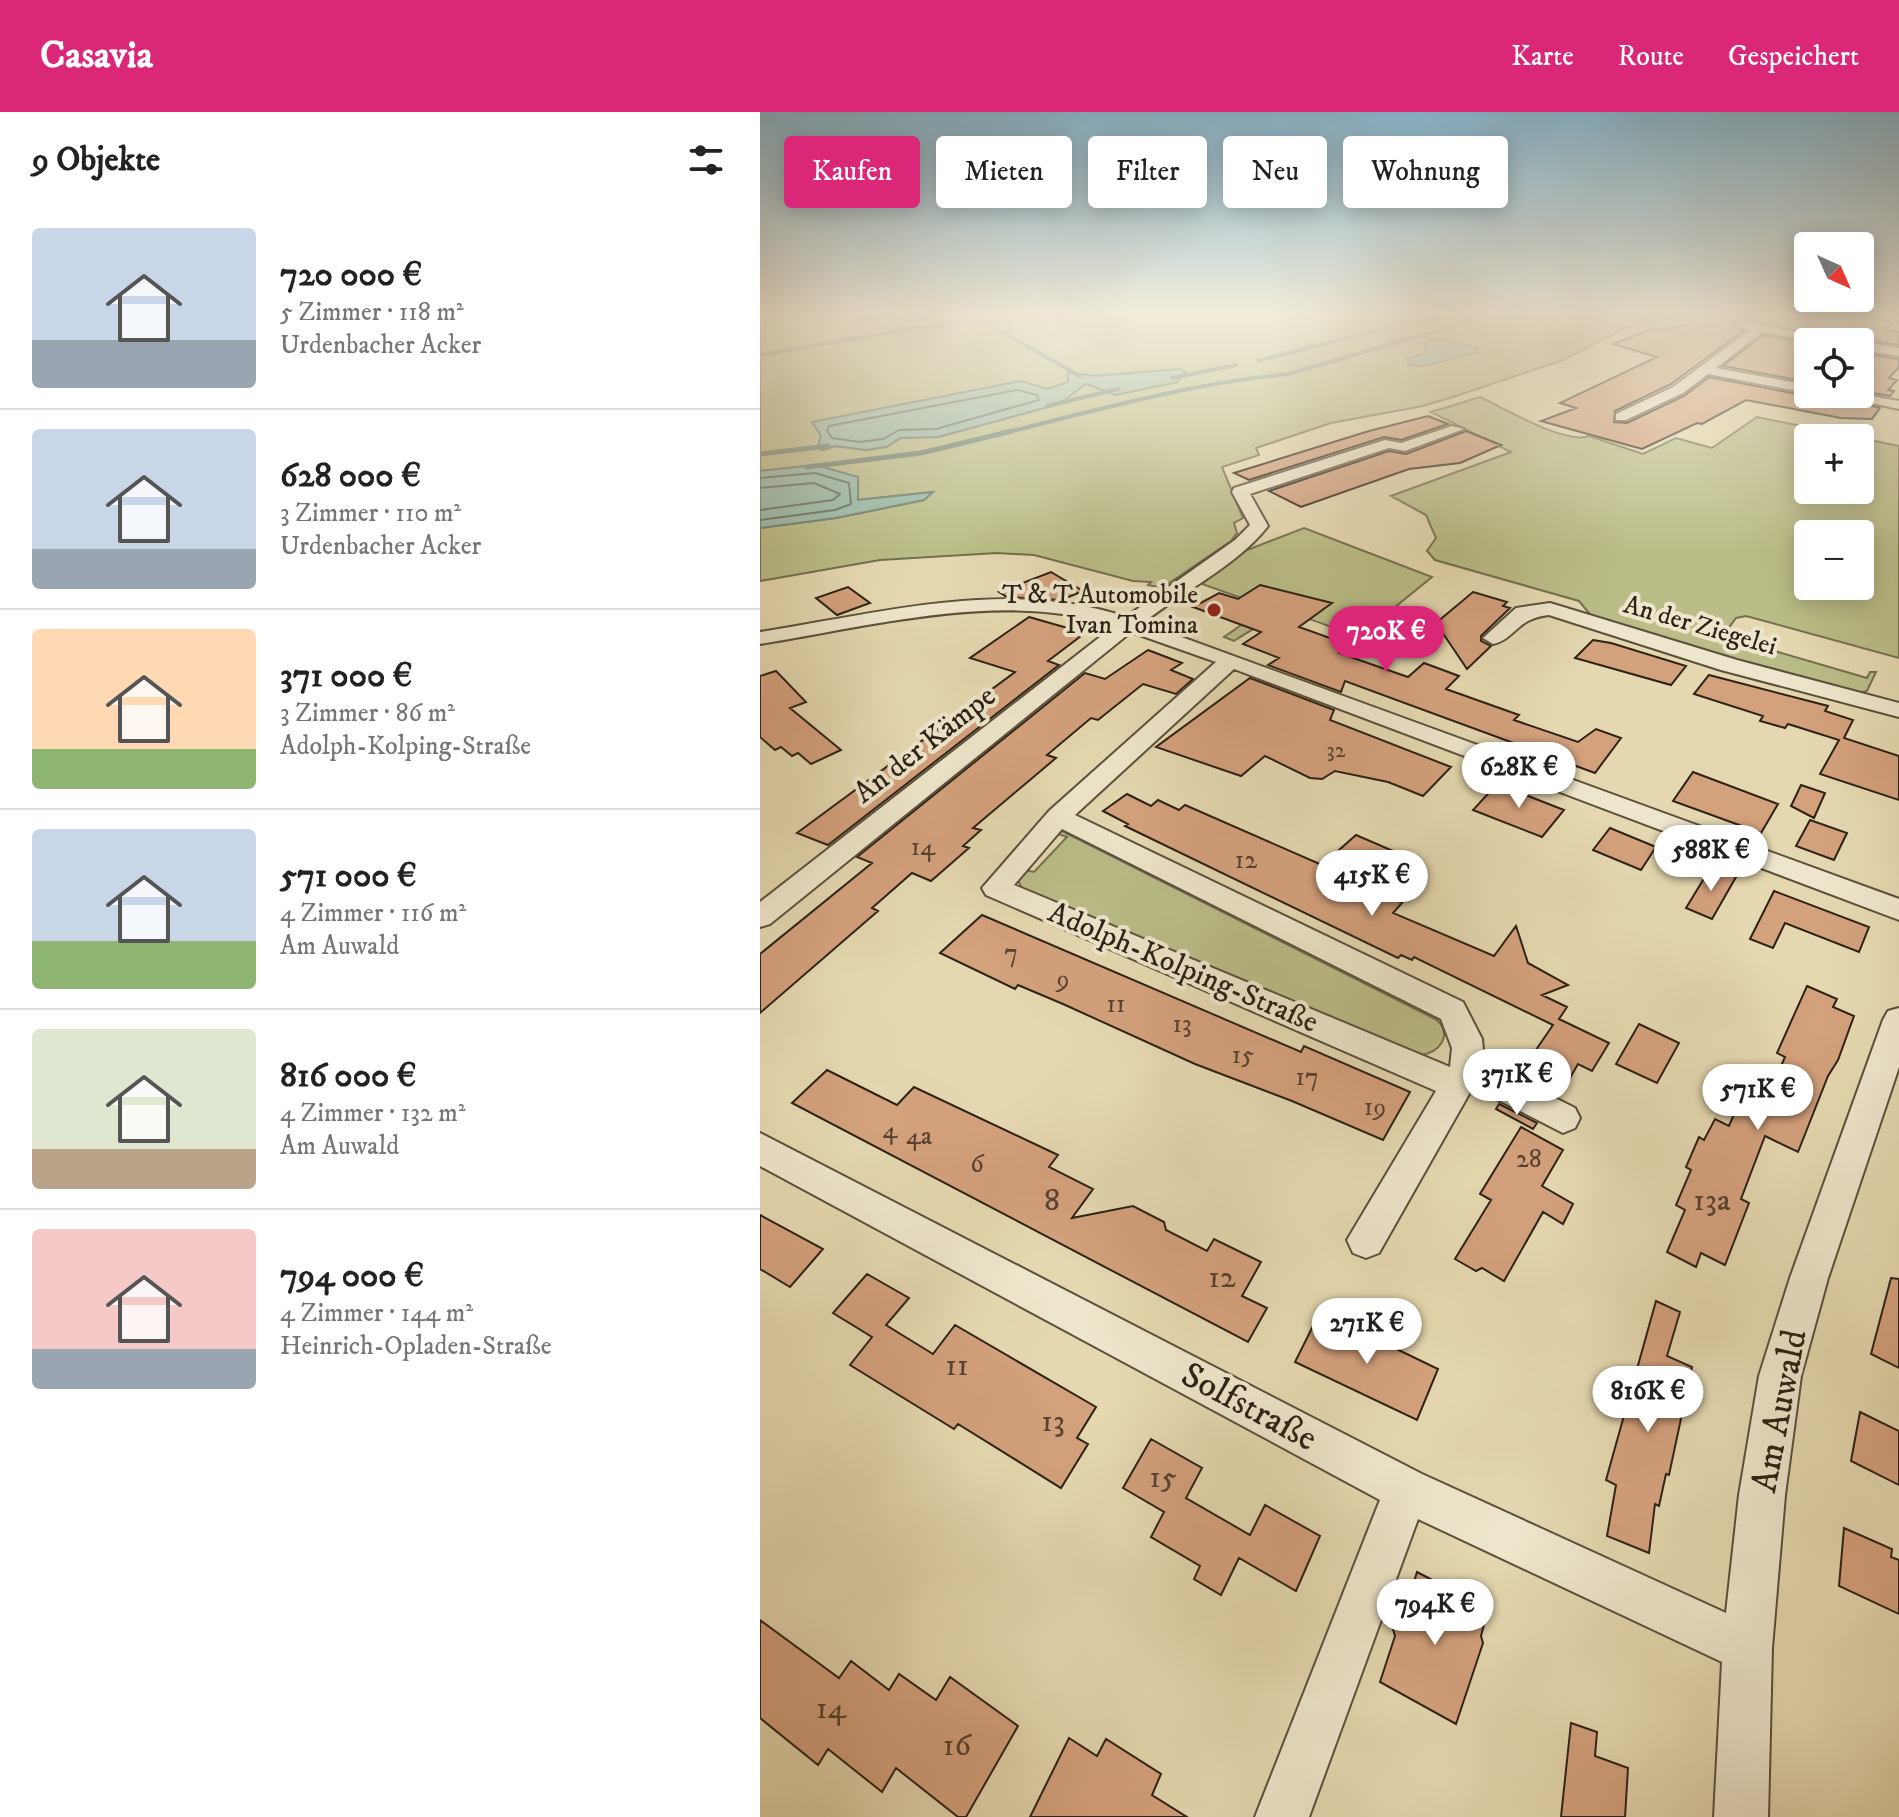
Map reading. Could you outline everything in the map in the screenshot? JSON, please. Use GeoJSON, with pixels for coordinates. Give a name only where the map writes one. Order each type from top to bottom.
{"type":"FeatureCollection","features":[{"type":"Feature","properties":{"kind":"street"},"geometry":{"type":"LineString","coordinates":[[1621,417],[1673,393]]}},
{"type":"Feature","properties":{"kind":"street"},"geometry":{"type":"LineString","coordinates":[[1874,398],[1897,401]]}},
{"type":"Feature","properties":{"kind":"street","name":"An der Kämpe"},"geometry":{"type":"LineString","coordinates":[[760,917],[1131,624],[1241,544],[1259,526],[1240,492],[1390,443],[1400,448],[1457,429]]}},
{"type":"Feature","properties":{"kind":"street"},"geometry":{"type":"LineString","coordinates":[[760,638],[965,606],[1022,606],[1098,614],[1231,660],[1899,910]]}},
{"type":"Feature","properties":{"kind":"street","name":"An der Ziegelei"},"geometry":{"type":"LineString","coordinates":[[1493,638],[1523,612],[1550,609],[1729,665],[1899,710]]}},
{"type":"Feature","properties":{"kind":"street","name":"Adolph-Kolping-Straße"},"geometry":{"type":"LineString","coordinates":[[1231,660],[1058,817],[996,888],[1563,1118]]}},
{"type":"Feature","properties":{"kind":"street"},"geometry":{"type":"LineString","coordinates":[[1058,817],[1452,1011],[1470,1045],[1463,1077],[1366,1240]]}},
{"type":"Feature","properties":{"kind":"street","name":"Am Auwald"},"geometry":{"type":"LineString","coordinates":[[1741,1817],[1747,1648],[1762,1495],[1780,1376],[1809,1278],[1899,1020]]}},
{"type":"Feature","properties":{"kind":"street","name":"Solfstraße"},"geometry":{"type":"LineString","coordinates":[[760,1148],[1406,1490],[1747,1648]]}},
{"type":"Feature","properties":{"kind":"street"},"geometry":{"type":"LineString","coordinates":[[1282,1817],[1406,1490]]}},
{"type":"Feature","properties":{"kind":"green space"},"geometry":{"type":"Polygon","coordinates":[[[760,393],[1031,393],[821,436],[819,443],[822,450],[836,446],[866,450],[886,447],[900,438],[938,437],[1058,404],[1071,393],[1115,395],[1466,393],[1423,406],[1331,423],[1256,448],[1259,455],[1222,467],[1243,518],[1234,523],[1237,533],[1231,541],[1162,588],[1148,585],[1151,582],[1133,581],[1034,555],[997,553],[880,560],[760,581],[760,528],[836,518],[924,500],[931,492],[858,500],[816,465],[760,471],[760,393]]]}},
{"type":"Feature","properties":{"kind":"green space"},"geometry":{"type":"Polygon","coordinates":[[[1480,397],[1550,431],[1589,436],[1643,454],[1676,438],[1712,448],[1757,417],[1794,425],[1794,504],[1874,504],[1874,441],[1899,446],[1899,658],[1746,616],[1736,618],[1725,633],[1730,638],[1867,678],[1870,672],[1876,672],[1867,691],[1858,693],[1690,648],[1593,618],[1579,601],[1435,560],[1427,551],[1436,538],[1426,515],[1391,496],[1511,452],[1431,412],[1480,397]]]}},
{"type":"Feature","properties":{"kind":"green space"},"geometry":{"type":"Polygon","coordinates":[[[1304,528],[1432,577],[1358,637],[1294,616],[1269,621],[1234,641],[1224,637],[1267,607],[1202,584],[1242,552],[1304,528]]]}},
{"type":"Feature","properties":{"kind":"green space"},"geometry":{"type":"Polygon","coordinates":[[[1058,829],[1437,1020],[1444,1032],[1442,1043],[1433,1051],[1420,1055],[1022,889],[1016,876],[1021,869],[1034,872],[1067,837],[1055,833],[1058,829]]]}},
{"type":"Feature","properties":{"kind":"water"},"geometry":{"type":"Polygon","coordinates":[[[962,393],[1074,393],[1059,404],[938,437],[901,438],[886,447],[866,450],[836,446],[821,450],[818,447],[821,436],[812,422],[962,393]]]}},
{"type":"Feature","properties":{"kind":"water"},"geometry":{"type":"Polygon","coordinates":[[[816,465],[858,477],[858,500],[933,492],[924,500],[836,518],[760,528],[760,471],[816,465]]]}},
{"type":"Feature","properties":{"kind":"building"},"geometry":{"type":"Polygon","coordinates":[[[1582,393],[1653,393],[1615,411],[1614,422],[1627,423],[1689,393],[1789,393],[1794,393],[1794,408],[1880,408],[1872,419],[1841,418],[1746,400],[1702,424],[1697,423],[1642,449],[1541,421],[1576,408],[1560,403],[1582,393]]]}},
{"type":"Feature","properties":{"kind":"building"},"geometry":{"type":"Polygon","coordinates":[[[1428,416],[1448,424],[1401,440],[1384,437],[1249,480],[1234,473],[1369,431],[1428,416]]]}},
{"type":"Feature","properties":{"kind":"building"},"geometry":{"type":"Polygon","coordinates":[[[1466,431],[1501,445],[1460,463],[1409,469],[1301,507],[1269,491],[1389,451],[1406,454],[1466,431]]]}},
{"type":"Feature","properties":{"kind":"building"},"geometry":{"type":"Polygon","coordinates":[[[1051,572],[1083,591],[1061,600],[1007,597],[999,592],[1051,572]]]}},
{"type":"Feature","properties":{"kind":"building"},"geometry":{"type":"Polygon","coordinates":[[[1260,585],[1332,603],[1299,627],[1344,643],[1338,647],[1344,649],[1339,653],[1408,677],[1424,663],[1459,676],[1446,689],[1519,715],[1514,720],[1578,742],[1596,729],[1621,738],[1595,773],[1345,681],[1341,692],[1268,665],[1279,658],[1243,644],[1261,632],[1193,607],[1219,593],[1238,599],[1260,585]]]}},
{"type":"Feature","properties":{"kind":"building"},"geometry":{"type":"Polygon","coordinates":[[[848,587],[870,603],[837,615],[816,598],[848,587]]]}},
{"type":"Feature","properties":{"kind":"building"},"geometry":{"type":"Polygon","coordinates":[[[1473,592],[1507,602],[1503,606],[1510,608],[1481,636],[1481,641],[1491,646],[1467,669],[1436,623],[1473,592]]]}},
{"type":"Feature","properties":{"kind":"building"},"geometry":{"type":"Polygon","coordinates":[[[1029,617],[1085,633],[1048,661],[1059,665],[828,845],[797,833],[1015,672],[970,658],[1029,617]]]}},
{"type":"Feature","properties":{"kind":"building"},"geometry":{"type":"Polygon","coordinates":[[[1593,640],[1686,666],[1671,685],[1575,658],[1593,640]]]}},
{"type":"Feature","properties":{"kind":"building"},"geometry":{"type":"Polygon","coordinates":[[[1148,650],[1182,663],[1171,670],[1193,679],[1176,694],[1143,684],[1098,720],[1091,718],[1047,755],[1056,758],[973,828],[981,830],[963,846],[969,848],[931,881],[912,873],[872,908],[878,911],[760,1013],[760,954],[872,863],[857,857],[1085,673],[1105,679],[1148,650]]]}},
{"type":"Feature","properties":{"kind":"building"},"geometry":{"type":"Polygon","coordinates":[[[776,671],[806,702],[790,708],[841,750],[811,764],[798,753],[792,756],[781,747],[775,750],[760,737],[760,676],[776,671]]]}},
{"type":"Feature","properties":{"kind":"building"},"geometry":{"type":"Polygon","coordinates":[[[1709,675],[1828,706],[1825,711],[1853,720],[1844,738],[1899,756],[1899,800],[1820,774],[1839,740],[1788,724],[1785,728],[1760,721],[1763,716],[1694,694],[1709,675]]]}},
{"type":"Feature","properties":{"kind":"building"},"geometry":{"type":"Polygon","coordinates":[[[1250,678],[1334,710],[1330,720],[1451,767],[1423,796],[1388,782],[1335,771],[1322,779],[1310,778],[1265,756],[1241,776],[1156,747],[1250,678]]]}},
{"type":"Feature","properties":{"kind":"building"},"geometry":{"type":"Polygon","coordinates":[[[1693,772],[1778,804],[1761,833],[1673,801],[1693,772]]]}},
{"type":"Feature","properties":{"kind":"building"},"geometry":{"type":"Polygon","coordinates":[[[1497,784],[1564,810],[1542,837],[1473,810],[1497,784]]]}},
{"type":"Feature","properties":{"kind":"building"},"geometry":{"type":"Polygon","coordinates":[[[1801,785],[1825,793],[1814,818],[1791,806],[1801,785]]]}},
{"type":"Feature","properties":{"kind":"building"},"geometry":{"type":"Polygon","coordinates":[[[1127,794],[1151,806],[1158,800],[1179,810],[1185,805],[1322,865],[1356,835],[1421,863],[1390,897],[1402,903],[1393,913],[1494,956],[1516,926],[1528,963],[1568,985],[1542,995],[1567,1007],[1559,1019],[1609,1043],[1592,1071],[1578,1064],[1566,1085],[1560,1083],[1554,1094],[1518,1076],[1553,1025],[1414,957],[1412,960],[1401,955],[1398,958],[1125,826],[1128,824],[1103,811],[1127,794]]]}},
{"type":"Feature","properties":{"kind":"building"},"geometry":{"type":"Polygon","coordinates":[[[1810,820],[1847,833],[1834,860],[1796,846],[1810,820]]]}},
{"type":"Feature","properties":{"kind":"building"},"geometry":{"type":"Polygon","coordinates":[[[1610,828],[1656,847],[1641,870],[1593,850],[1610,828]]]}},
{"type":"Feature","properties":{"kind":"building"},"geometry":{"type":"Polygon","coordinates":[[[1711,867],[1736,877],[1712,919],[1686,908],[1711,867]]]}},
{"type":"Feature","properties":{"kind":"building"},"geometry":{"type":"Polygon","coordinates":[[[1774,891],[1869,927],[1859,952],[1785,923],[1773,948],[1750,939],[1774,891]]]}},
{"type":"Feature","properties":{"kind":"building"},"geometry":{"type":"Polygon","coordinates":[[[982,915],[1301,1052],[1304,1046],[1410,1092],[1383,1140],[1195,1064],[1018,985],[1015,989],[940,953],[982,915]]]}},
{"type":"Feature","properties":{"kind":"building"},"geometry":{"type":"Polygon","coordinates":[[[1807,986],[1837,999],[1833,1007],[1854,1016],[1838,1060],[1828,1076],[1798,1152],[1765,1136],[1741,1199],[1749,1203],[1725,1265],[1701,1253],[1696,1267],[1667,1252],[1685,1210],[1676,1205],[1691,1170],[1686,1167],[1699,1137],[1704,1140],[1715,1119],[1729,1126],[1738,1105],[1759,1116],[1785,1057],[1777,1053],[1807,986]]]}},
{"type":"Feature","properties":{"kind":"building"},"geometry":{"type":"Polygon","coordinates":[[[1639,1024],[1679,1043],[1657,1083],[1616,1064],[1639,1024]]]}},
{"type":"Feature","properties":{"kind":"building"},"geometry":{"type":"Polygon","coordinates":[[[827,1070],[897,1105],[914,1087],[1058,1155],[1049,1167],[1093,1189],[1072,1218],[1133,1206],[1164,1222],[1166,1230],[1207,1251],[1214,1239],[1261,1262],[1242,1296],[1267,1308],[1248,1342],[792,1103],[827,1070]]]}},
{"type":"Feature","properties":{"kind":"building"},"geometry":{"type":"Polygon","coordinates":[[[1499,1104],[1537,1123],[1533,1129],[1496,1109],[1499,1104]]]}},
{"type":"Feature","properties":{"kind":"building"},"geometry":{"type":"Polygon","coordinates":[[[1521,1127],[1563,1150],[1542,1186],[1573,1204],[1563,1224],[1543,1212],[1504,1281],[1482,1268],[1476,1271],[1455,1259],[1491,1200],[1480,1194],[1521,1127]]]}},
{"type":"Feature","properties":{"kind":"building"},"geometry":{"type":"Polygon","coordinates":[[[760,1215],[823,1249],[790,1287],[760,1269],[760,1215]]]}},
{"type":"Feature","properties":{"kind":"building"},"geometry":{"type":"Polygon","coordinates":[[[867,1274],[909,1298],[886,1325],[933,1354],[955,1325],[1096,1407],[1077,1438],[1088,1444],[1061,1488],[958,1424],[954,1429],[850,1365],[872,1337],[833,1313],[867,1274]]]}},
{"type":"Feature","properties":{"kind":"building"},"geometry":{"type":"Polygon","coordinates":[[[1891,1278],[1899,1279],[1899,1368],[1871,1354],[1891,1278]]]}},
{"type":"Feature","properties":{"kind":"building"},"geometry":{"type":"Polygon","coordinates":[[[1656,1301],[1680,1312],[1667,1356],[1692,1367],[1669,1475],[1666,1474],[1659,1506],[1655,1504],[1649,1553],[1607,1536],[1616,1485],[1606,1480],[1656,1301]]]}},
{"type":"Feature","properties":{"kind":"building"},"geometry":{"type":"Polygon","coordinates":[[[1320,1312],[1438,1369],[1417,1420],[1295,1362],[1320,1312]]]}},
{"type":"Feature","properties":{"kind":"building"},"geometry":{"type":"Polygon","coordinates":[[[1860,1412],[1899,1431],[1899,1485],[1851,1461],[1860,1412]]]}},
{"type":"Feature","properties":{"kind":"building"},"geometry":{"type":"Polygon","coordinates":[[[1151,1439],[1202,1468],[1186,1498],[1250,1535],[1265,1505],[1320,1536],[1296,1591],[1239,1558],[1221,1595],[1194,1579],[1200,1566],[1151,1537],[1164,1512],[1123,1488],[1151,1439]]]}},
{"type":"Feature","properties":{"kind":"building"},"geometry":{"type":"Polygon","coordinates":[[[1844,1528],[1892,1549],[1891,1557],[1899,1560],[1899,1614],[1839,1586],[1844,1528]]]}},
{"type":"Feature","properties":{"kind":"building"},"geometry":{"type":"Polygon","coordinates":[[[1417,1572],[1488,1609],[1481,1636],[1483,1643],[1456,1724],[1380,1682],[1395,1636],[1392,1626],[1397,1609],[1407,1604],[1417,1572]]]}},
{"type":"Feature","properties":{"kind":"building"},"geometry":{"type":"Polygon","coordinates":[[[760,1620],[839,1678],[851,1661],[889,1690],[899,1674],[936,1700],[950,1677],[1018,1726],[966,1817],[958,1817],[896,1768],[882,1792],[828,1749],[818,1765],[760,1718],[760,1620]]]}},
{"type":"Feature","properties":{"kind":"building"},"geometry":{"type":"Polygon","coordinates":[[[1571,1723],[1597,1732],[1595,1756],[1628,1768],[1625,1817],[1561,1817],[1571,1723]]]}},
{"type":"Feature","properties":{"kind":"building"},"geometry":{"type":"Polygon","coordinates":[[[1069,1738],[1097,1756],[1106,1739],[1161,1774],[1152,1795],[1187,1817],[1030,1817],[1069,1738]]]}},
{"type":"Feature","properties":{"kind":"waterway"},"geometry":{"type":"LineString","coordinates":[[1047,406],[1103,393]]}},
{"type":"Feature","properties":{"kind":"waterway"},"geometry":{"type":"LineString","coordinates":[[1004,433],[1173,393]]}},
{"type":"Feature","properties":{"kind":"waterway"},"geometry":{"type":"LineString","coordinates":[[807,467],[921,453],[1012,431]]}},
{"type":"Feature","properties":{"kind":"waterway"},"geometry":{"type":"LineString","coordinates":[[760,454],[828,446]]}},
{"type":"Feature","properties":{"kind":"place","name":"T & T Automobile Ivan Tomina"},"geometry":{"type":"Point","coordinates":[1214,610]}}]}
